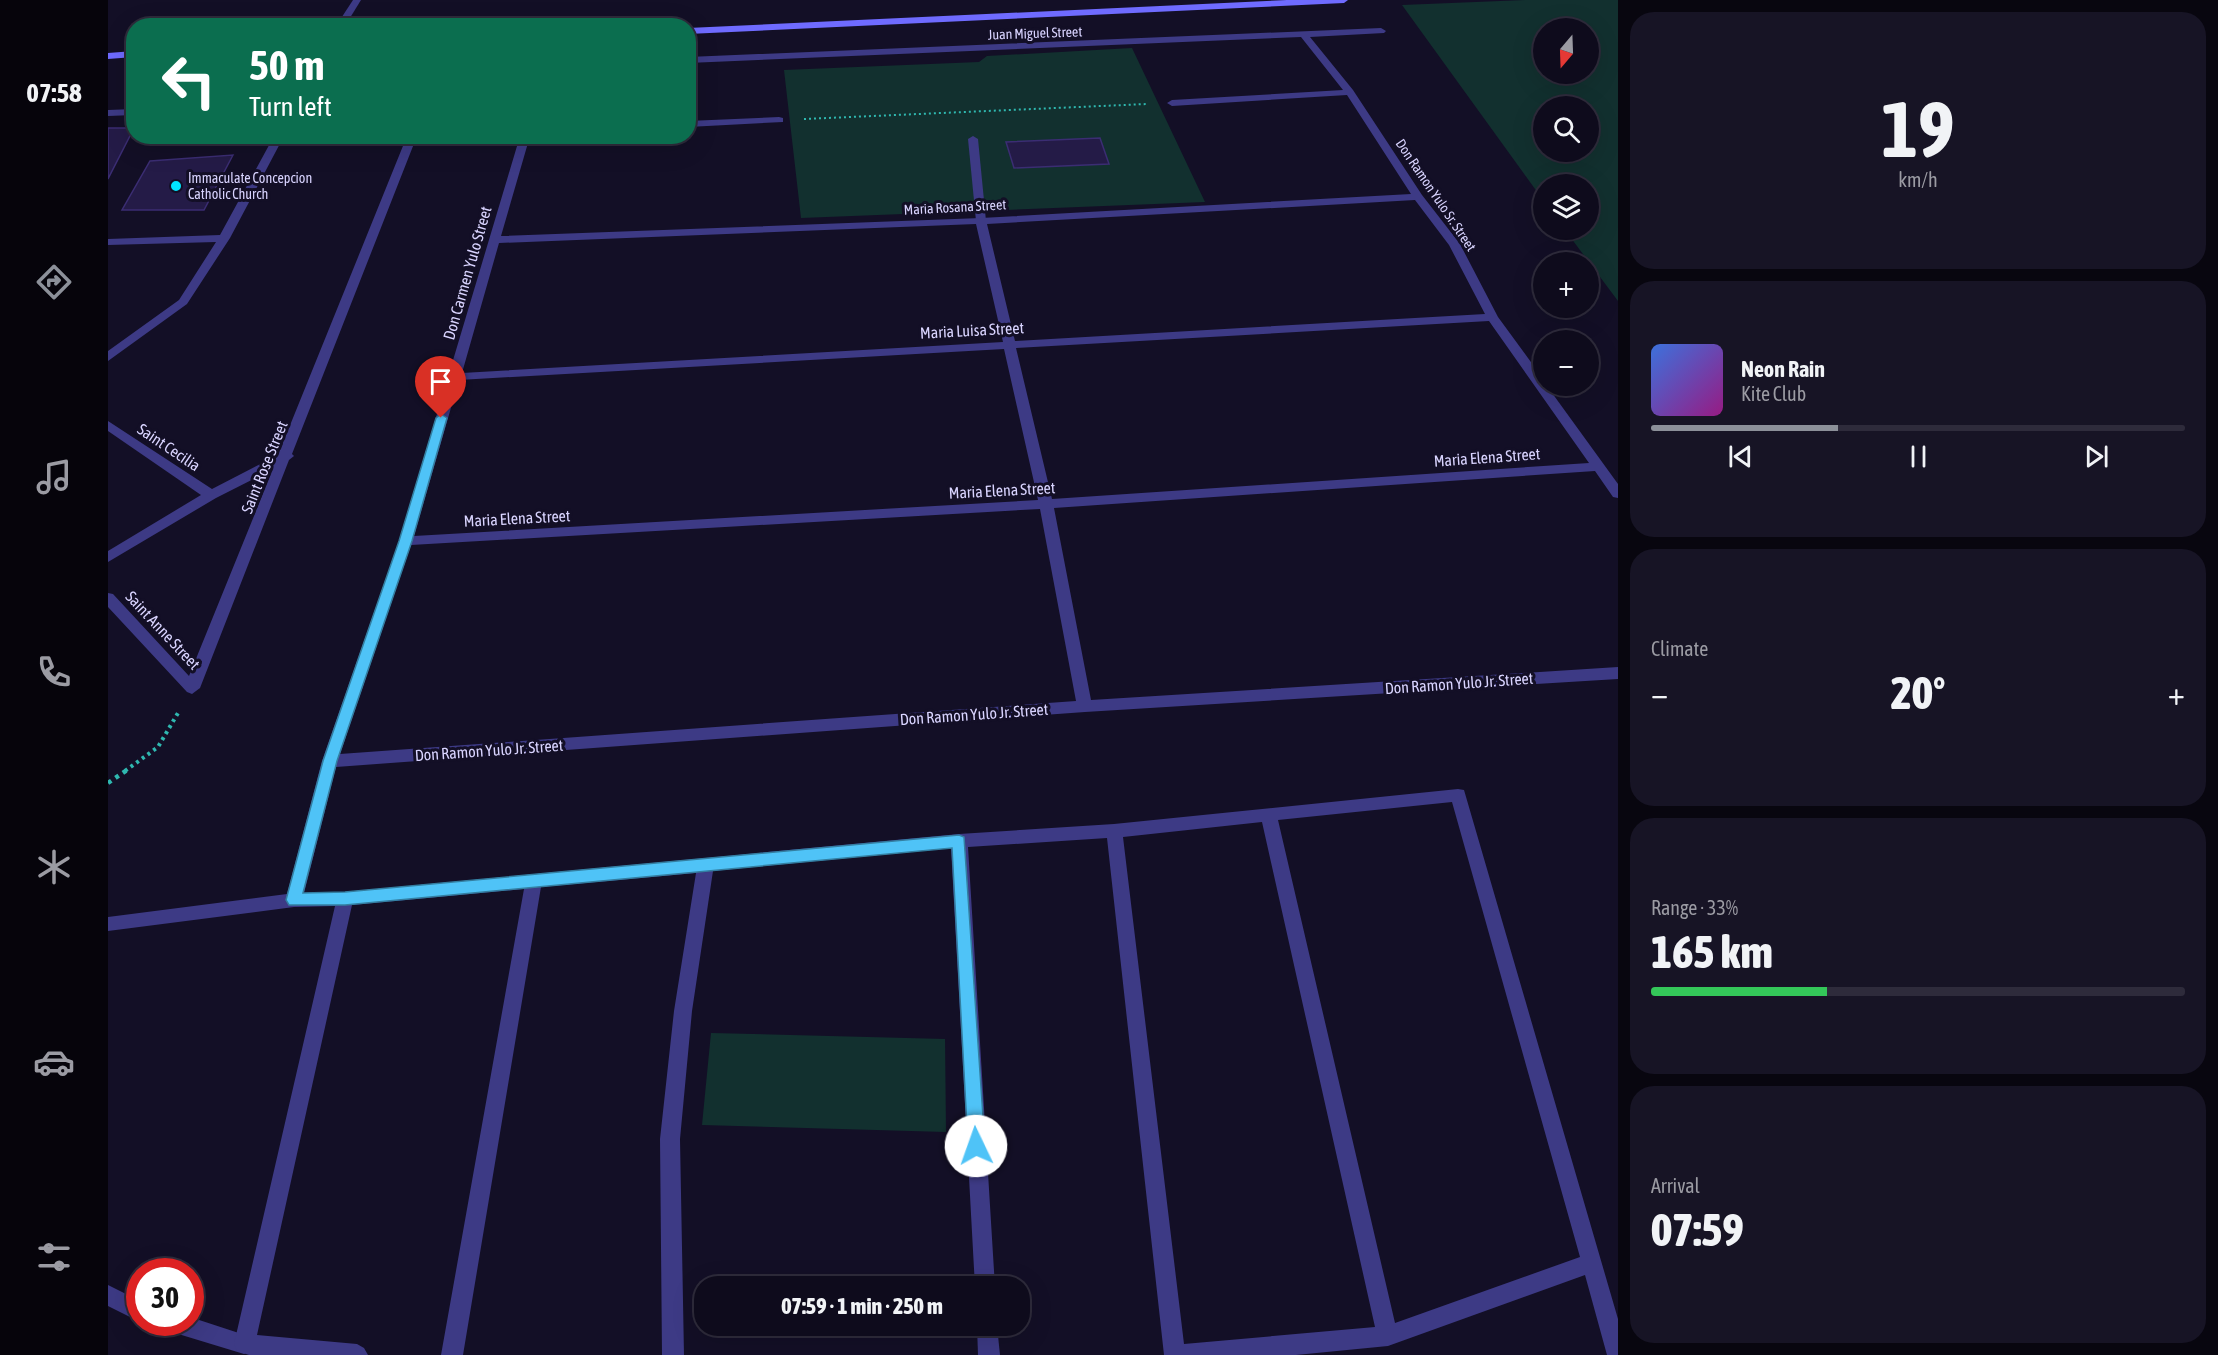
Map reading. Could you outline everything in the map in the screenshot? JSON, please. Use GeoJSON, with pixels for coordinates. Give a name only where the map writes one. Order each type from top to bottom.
{"type":"FeatureCollection","features":[{"type":"Feature","properties":{"kind":"street"},"geometry":{"type":"LineString","coordinates":[[345,18],[357,0]]}},
{"type":"Feature","properties":{"kind":"street"},"geometry":{"type":"LineString","coordinates":[[696,31],[1344,0]]}},
{"type":"Feature","properties":{"kind":"street","name":"Juan Miguel Street"},"geometry":{"type":"LineString","coordinates":[[696,60],[1382,31]]}},
{"type":"Feature","properties":{"kind":"street","name":"Don Ramon Yulo Sr. Street"},"geometry":{"type":"LineString","coordinates":[[1305,36],[1350,92],[1418,197],[1454,244],[1492,317],[1618,494]]}},
{"type":"Feature","properties":{"kind":"street"},"geometry":{"type":"LineString","coordinates":[[108,56],[126,55]]}},
{"type":"Feature","properties":{"kind":"street"},"geometry":{"type":"LineString","coordinates":[[1172,103],[1350,92]]}},
{"type":"Feature","properties":{"kind":"street"},"geometry":{"type":"LineString","coordinates":[[108,113],[126,112]]}},
{"type":"Feature","properties":{"kind":"street"},"geometry":{"type":"LineString","coordinates":[[696,124],[779,120]]}},
{"type":"Feature","properties":{"kind":"street"},"geometry":{"type":"LineString","coordinates":[[973,139],[981,221],[1046,504],[1085,706]]}},
{"type":"Feature","properties":{"kind":"street"},"geometry":{"type":"LineString","coordinates":[[108,357],[183,302],[224,238],[275,144]]}},
{"type":"Feature","properties":{"kind":"street","name":"Saint Rose Street"},"geometry":{"type":"LineString","coordinates":[[192,687],[287,456],[408,144]]}},
{"type":"Feature","properties":{"kind":"street","name":"Don Carmen Yulo Street"},"geometry":{"type":"LineString","coordinates":[[294,900],[330,761],[406,541],[523,144]]}},
{"type":"Feature","properties":{"kind":"street","name":"Maria Rosana Street"},"geometry":{"type":"LineString","coordinates":[[493,240],[981,221],[1418,197]]}},
{"type":"Feature","properties":{"kind":"street"},"geometry":{"type":"LineString","coordinates":[[108,242],[224,238]]}},
{"type":"Feature","properties":{"kind":"street","name":"Maria Luisa Street"},"geometry":{"type":"LineString","coordinates":[[453,377],[1492,317]]}},
{"type":"Feature","properties":{"kind":"street","name":"Saint Cecilia"},"geometry":{"type":"LineString","coordinates":[[108,425],[211,495]]}},
{"type":"Feature","properties":{"kind":"street"},"geometry":{"type":"LineString","coordinates":[[108,557],[211,495],[287,456]]}},
{"type":"Feature","properties":{"kind":"street","name":"Maria Elena Street"},"geometry":{"type":"LineString","coordinates":[[406,541],[1046,504],[1600,466]]}},
{"type":"Feature","properties":{"kind":"street","name":"Saint Anne Street"},"geometry":{"type":"LineString","coordinates":[[108,598],[192,687]]}},
{"type":"Feature","properties":{"kind":"street","name":"Don Ramon Yulo Jr. Street"},"geometry":{"type":"LineString","coordinates":[[330,761],[1085,706],[1618,673]]}},
{"type":"Feature","properties":{"kind":"street"},"geometry":{"type":"LineString","coordinates":[[108,924],[294,900],[345,899],[959,841],[1114,831],[1458,795],[1618,1355]]}},
{"type":"Feature","properties":{"kind":"street"},"geometry":{"type":"LineString","coordinates":[[1269,816],[1388,1336]]}},
{"type":"Feature","properties":{"kind":"street"},"geometry":{"type":"LineString","coordinates":[[1114,831],[1175,1355]]}},
{"type":"Feature","properties":{"kind":"street"},"geometry":{"type":"LineString","coordinates":[[959,841],[984,1276]]}},
{"type":"Feature","properties":{"kind":"street"},"geometry":{"type":"LineString","coordinates":[[673,1355],[670,1139],[683,1011],[706,864]]}},
{"type":"Feature","properties":{"kind":"street"},"geometry":{"type":"LineString","coordinates":[[452,1355],[534,880]]}},
{"type":"Feature","properties":{"kind":"street"},"geometry":{"type":"LineString","coordinates":[[244,1344],[345,899]]}},
{"type":"Feature","properties":{"kind":"street"},"geometry":{"type":"LineString","coordinates":[[1184,1355],[1388,1336],[1592,1263]]}},
{"type":"Feature","properties":{"kind":"street"},"geometry":{"type":"LineString","coordinates":[[108,1294],[126,1304]]}},
{"type":"Feature","properties":{"kind":"street"},"geometry":{"type":"LineString","coordinates":[[204,1332],[244,1344],[357,1355]]}},
{"type":"Feature","properties":{"kind":"street"},"geometry":{"type":"LineString","coordinates":[[987,1336],[988,1355]]}},
{"type":"Feature","properties":{"kind":"path"},"geometry":{"type":"LineString","coordinates":[[779,120],[1172,103]]}},
{"type":"Feature","properties":{"kind":"path"},"geometry":{"type":"LineString","coordinates":[[108,783],[158,747],[192,687]]}},
{"type":"Feature","properties":{"kind":"green space"},"geometry":{"type":"Polygon","coordinates":[[[1525,0],[1618,0],[1618,301],[1599,276],[1599,252],[1581,252],[1572,240],[1599,240],[1599,174],[1533,174],[1533,186],[1402,5],[1525,0]]]}},
{"type":"Feature","properties":{"kind":"green space"},"geometry":{"type":"Polygon","coordinates":[[[1132,48],[1205,202],[801,218],[784,70],[979,62],[987,56],[1132,48]]]}},
{"type":"Feature","properties":{"kind":"green space"},"geometry":{"type":"Polygon","coordinates":[[[711,1033],[945,1039],[946,1132],[702,1125],[711,1033]]]}},
{"type":"Feature","properties":{"kind":"building"},"geometry":{"type":"Polygon","coordinates":[[[108,128],[126,128],[126,144],[108,179],[108,128]]]}},
{"type":"Feature","properties":{"kind":"building"},"geometry":{"type":"Polygon","coordinates":[[[1100,138],[1109,164],[1014,168],[1006,142],[1100,138]]]}},
{"type":"Feature","properties":{"kind":"building","name":"Immaculate Concepcion Catholic Church"},"geometry":{"type":"Polygon","coordinates":[[[233,155],[204,210],[122,210],[150,161],[233,155]]]}},
{"type":"Feature","properties":{"kind":"place","name":"Immaculate Concepcion Catholic Church"},"geometry":{"type":"Point","coordinates":[176,186]}},
{"type":"Feature","properties":{"kind":"route"},"geometry":{"type":"LineString","coordinates":[[441,418],[406,541],[330,761],[294,900],[345,899],[959,841],[976,1146]]}}]}
